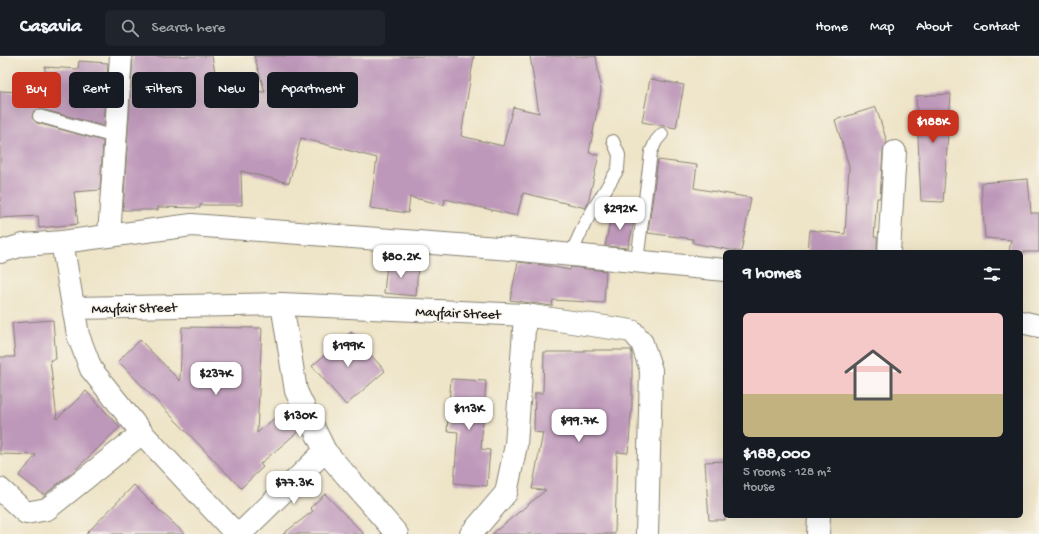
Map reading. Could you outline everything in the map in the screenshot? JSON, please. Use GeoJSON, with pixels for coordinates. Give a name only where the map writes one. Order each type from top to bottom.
{"type":"FeatureCollection","features":[{"type":"Feature","properties":{"kind":"street"},"geometry":{"type":"LineString","coordinates":[[109,236],[121,56]]}},
{"type":"Feature","properties":{"kind":"street"},"geometry":{"type":"LineString","coordinates":[[889,250],[895,152]]}},
{"type":"Feature","properties":{"kind":"street"},"geometry":{"type":"LineString","coordinates":[[0,252],[23,246],[192,225],[571,254],[723,270]]}},
{"type":"Feature","properties":{"kind":"street"},"geometry":{"type":"LineString","coordinates":[[0,239],[23,246]]}},
{"type":"Feature","properties":{"kind":"street"},"geometry":{"type":"LineString","coordinates":[[62,242],[78,335],[91,369],[142,433],[236,534]]}},
{"type":"Feature","properties":{"kind":"street"},"geometry":{"type":"LineString","coordinates":[[282,304],[296,391],[325,451],[397,534]]}},
{"type":"Feature","properties":{"kind":"street","name":"Mayfair Street"},"geometry":{"type":"LineString","coordinates":[[74,308],[282,304],[525,315],[632,331],[642,343],[652,370],[647,534]]}},
{"type":"Feature","properties":{"kind":"street"},"geometry":{"type":"LineString","coordinates":[[471,534],[506,493],[516,445],[525,315]]}},
{"type":"Feature","properties":{"kind":"street"},"geometry":{"type":"LineString","coordinates":[[1023,322],[1039,326]]}},
{"type":"Feature","properties":{"kind":"street"},"geometry":{"type":"LineString","coordinates":[[0,489],[26,513],[47,508],[142,433]]}},
{"type":"Feature","properties":{"kind":"street"},"geometry":{"type":"LineString","coordinates":[[240,534],[325,451]]}},
{"type":"Feature","properties":{"kind":"street"},"geometry":{"type":"LineString","coordinates":[[818,518],[818,534]]}},
{"type":"Feature","properties":{"kind":"lane"},"geometry":{"type":"LineString","coordinates":[[39,116],[115,137]]}},
{"type":"Feature","properties":{"kind":"lane"},"geometry":{"type":"LineString","coordinates":[[637,261],[651,152],[656,141],[662,134]]}},
{"type":"Feature","properties":{"kind":"lane"},"geometry":{"type":"LineString","coordinates":[[571,254],[585,222],[618,168],[619,155],[613,141]]}},
{"type":"Feature","properties":{"kind":"building"},"geometry":{"type":"Polygon","coordinates":[[[133,56],[212,56],[215,72],[204,72],[204,108],[259,108],[259,92],[265,92],[254,56],[474,56],[461,136],[503,146],[513,107],[539,113],[530,56],[596,56],[601,90],[589,153],[599,155],[586,208],[523,193],[517,216],[445,199],[444,205],[410,197],[408,213],[370,208],[377,158],[301,138],[289,183],[241,171],[242,205],[200,205],[200,208],[158,207],[158,210],[123,210],[133,56]]]}},
{"type":"Feature","properties":{"kind":"building"},"geometry":{"type":"Polygon","coordinates":[[[79,61],[108,63],[107,72],[69,72],[69,108],[105,108],[104,126],[41,109],[34,111],[32,118],[37,123],[103,141],[100,190],[74,192],[78,224],[39,228],[38,216],[0,218],[0,91],[12,92],[12,108],[61,108],[61,72],[45,72],[45,67],[78,69],[79,61]]]}},
{"type":"Feature","properties":{"kind":"building"},"geometry":{"type":"Polygon","coordinates":[[[650,79],[684,85],[676,128],[642,122],[650,79]]]}},
{"type":"Feature","properties":{"kind":"building"},"geometry":{"type":"Polygon","coordinates":[[[951,94],[943,202],[921,201],[916,96],[951,94]]]}},
{"type":"Feature","properties":{"kind":"building"},"geometry":{"type":"Polygon","coordinates":[[[876,107],[887,142],[883,151],[880,198],[877,198],[874,237],[877,237],[877,250],[808,250],[810,230],[845,234],[849,166],[835,120],[876,107]]]}},
{"type":"Feature","properties":{"kind":"building"},"geometry":{"type":"Polygon","coordinates":[[[658,160],[697,165],[694,188],[751,198],[741,250],[730,250],[693,243],[693,239],[648,233],[658,160]]]}},
{"type":"Feature","properties":{"kind":"building"},"geometry":{"type":"Polygon","coordinates":[[[1028,179],[1031,213],[1039,213],[1039,252],[1009,250],[1011,240],[985,238],[981,183],[1028,179]]]}},
{"type":"Feature","properties":{"kind":"building"},"geometry":{"type":"Polygon","coordinates":[[[612,212],[635,217],[628,248],[605,246],[612,212]]]}},
{"type":"Feature","properties":{"kind":"building"},"geometry":{"type":"Polygon","coordinates":[[[518,262],[570,270],[571,267],[606,271],[604,303],[553,300],[552,306],[510,300],[518,262]]]}},
{"type":"Feature","properties":{"kind":"building"},"geometry":{"type":"Polygon","coordinates":[[[387,263],[418,265],[416,296],[384,293],[387,263]]]}},
{"type":"Feature","properties":{"kind":"building"},"geometry":{"type":"Polygon","coordinates":[[[53,320],[56,359],[50,360],[57,419],[86,391],[120,427],[73,472],[44,495],[19,476],[36,455],[0,454],[0,357],[15,357],[12,323],[53,320]]]}},
{"type":"Feature","properties":{"kind":"building"},"geometry":{"type":"Polygon","coordinates":[[[182,327],[262,328],[257,433],[283,411],[300,430],[260,464],[263,467],[241,488],[118,361],[140,340],[180,381],[182,327]]]}},
{"type":"Feature","properties":{"kind":"building"},"geometry":{"type":"Polygon","coordinates":[[[351,332],[385,371],[346,405],[312,366],[351,332]]]}},
{"type":"Feature","properties":{"kind":"building"},"geometry":{"type":"Polygon","coordinates":[[[584,350],[631,350],[632,354],[632,405],[628,453],[617,452],[615,534],[492,534],[546,490],[532,489],[543,433],[534,432],[535,393],[543,393],[544,352],[584,352],[584,350]]]}},
{"type":"Feature","properties":{"kind":"building"},"geometry":{"type":"Polygon","coordinates":[[[451,379],[486,381],[481,449],[490,450],[487,486],[454,483],[458,432],[447,431],[451,379]]]}},
{"type":"Feature","properties":{"kind":"building"},"geometry":{"type":"Polygon","coordinates":[[[723,461],[723,518],[725,518],[725,520],[709,520],[705,462],[723,461]]]}},
{"type":"Feature","properties":{"kind":"building"},"geometry":{"type":"Polygon","coordinates":[[[134,485],[158,509],[185,534],[86,534],[134,485]]]}},
{"type":"Feature","properties":{"kind":"building"},"geometry":{"type":"Polygon","coordinates":[[[325,494],[364,534],[283,534],[313,511],[310,508],[325,494]]]}}]}
